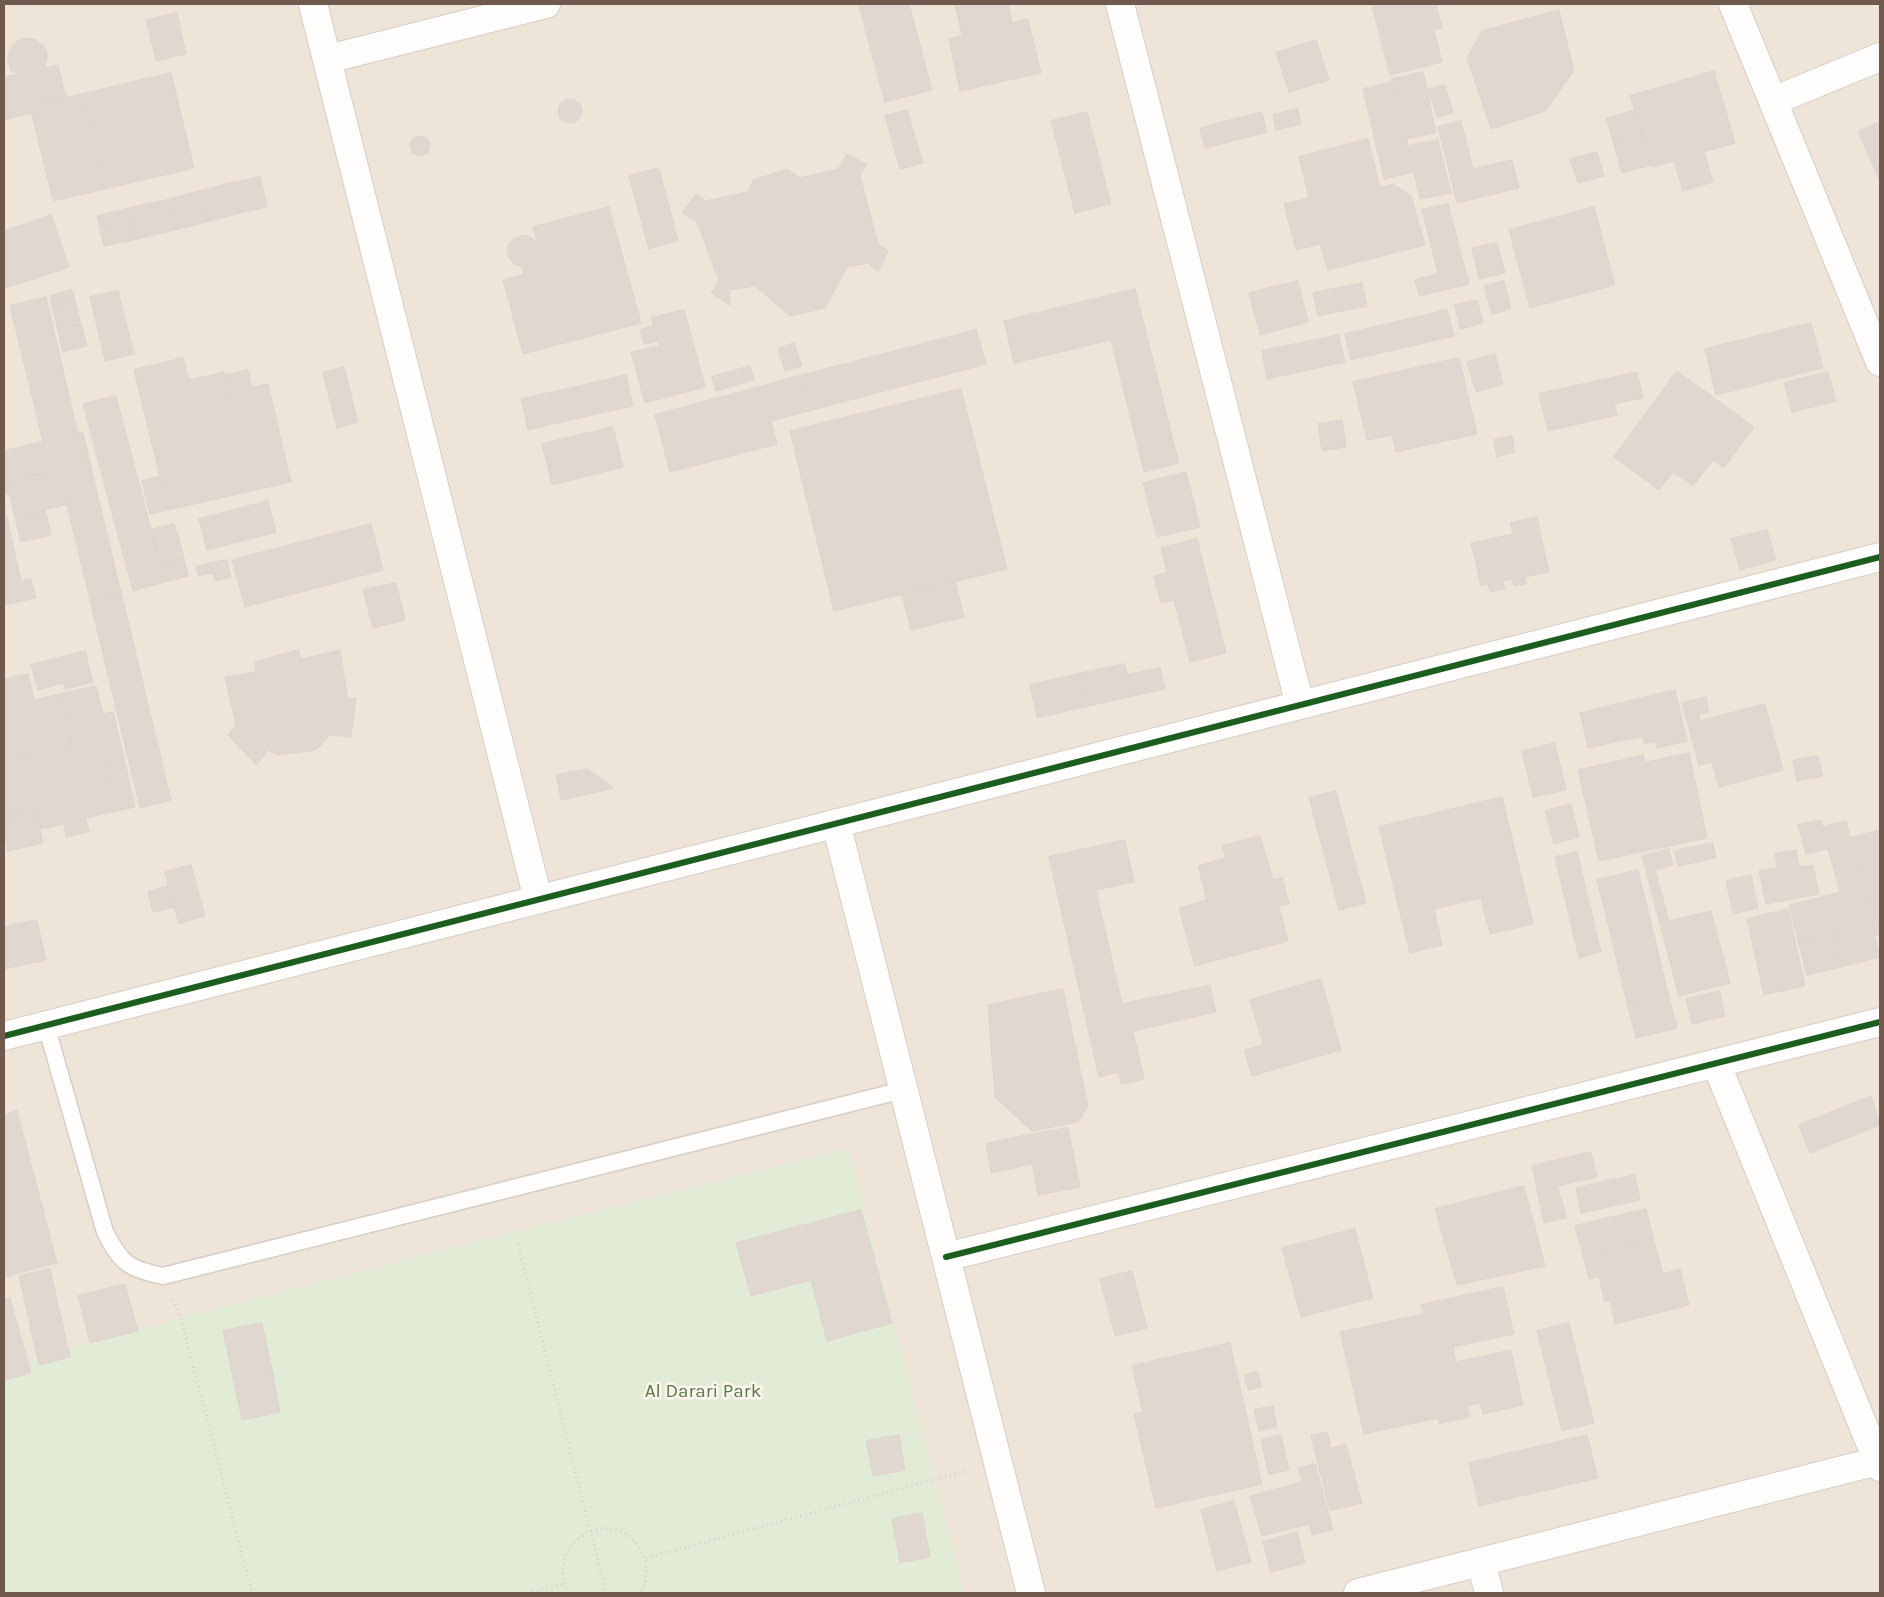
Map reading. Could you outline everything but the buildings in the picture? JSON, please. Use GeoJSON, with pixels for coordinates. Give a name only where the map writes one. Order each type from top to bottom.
{"type":"FeatureCollection","features":[{"type":"Feature","properties":{"kind":"street"},"geometry":{"type":"LineString","coordinates":[[313,4],[538,899]]}},
{"type":"Feature","properties":{"kind":"street"},"geometry":{"type":"LineString","coordinates":[[328,59],[546,4]]}},
{"type":"Feature","properties":{"kind":"street"},"geometry":{"type":"LineString","coordinates":[[1120,4],[1300,705]]}},
{"type":"Feature","properties":{"kind":"street"},"geometry":{"type":"LineString","coordinates":[[1733,4],[1880,362]]}},
{"type":"Feature","properties":{"kind":"street"},"geometry":{"type":"LineString","coordinates":[[1773,101],[1880,57]]}},
{"type":"Feature","properties":{"kind":"street"},"geometry":{"type":"LineString","coordinates":[[4,1036],[1880,557]]}},
{"type":"Feature","properties":{"kind":"street"},"geometry":{"type":"LineString","coordinates":[[836,823],[1030,1593]]}},
{"type":"Feature","properties":{"kind":"street"},"geometry":{"type":"LineString","coordinates":[[946,1257],[1880,1022]]}},
{"type":"Feature","properties":{"kind":"street"},"geometry":{"type":"LineString","coordinates":[[1358,1593],[1879,1464],[1716,1063]]}},
{"type":"Feature","properties":{"kind":"street"},"geometry":{"type":"LineString","coordinates":[[1481,1562],[1489,1593]]}},
{"type":"Feature","properties":{"kind":"lane"},"geometry":{"type":"LineString","coordinates":[[46,1025],[105,1232],[117,1255],[138,1271],[163,1276],[904,1090]]}},
{"type":"Feature","properties":{"kind":"path"},"geometry":{"type":"LineString","coordinates":[[518,1244],[606,1593]]}},
{"type":"Feature","properties":{"kind":"path"},"geometry":{"type":"LineString","coordinates":[[163,1276],[181,1319],[252,1593]]}},
{"type":"Feature","properties":{"kind":"path"},"geometry":{"type":"LineString","coordinates":[[646,1558],[997,1463]]}},
{"type":"Feature","properties":{"kind":"path"},"geometry":{"type":"LineString","coordinates":[[570,1593],[564,1584],[562,1569],[566,1553],[575,1540],[591,1530],[611,1528],[632,1538],[646,1558],[648,1577],[641,1593]]}},
{"type":"Feature","properties":{"kind":"path"},"geometry":{"type":"LineString","coordinates":[[527,1593],[564,1584]]}},
{"type":"Feature","properties":{"kind":"shaded area"},"geometry":{"type":"Polygon","coordinates":[[[4,4],[1880,4],[1880,1593],[4,1593],[4,4]]]}},
{"type":"Feature","properties":{"kind":"green space","name":"Al Darari Park"},"geometry":{"type":"Polygon","coordinates":[[[848,1149],[964,1593],[4,1593],[4,1364],[524,1229],[848,1149]]]}},
{"type":"Feature","properties":{"kind":"cycle path"},"geometry":{"type":"LineString","coordinates":[[4,1036],[1880,557]]}},
{"type":"Feature","properties":{"kind":"cycle path"},"geometry":{"type":"LineString","coordinates":[[946,1257],[1880,1022]]}}]}
